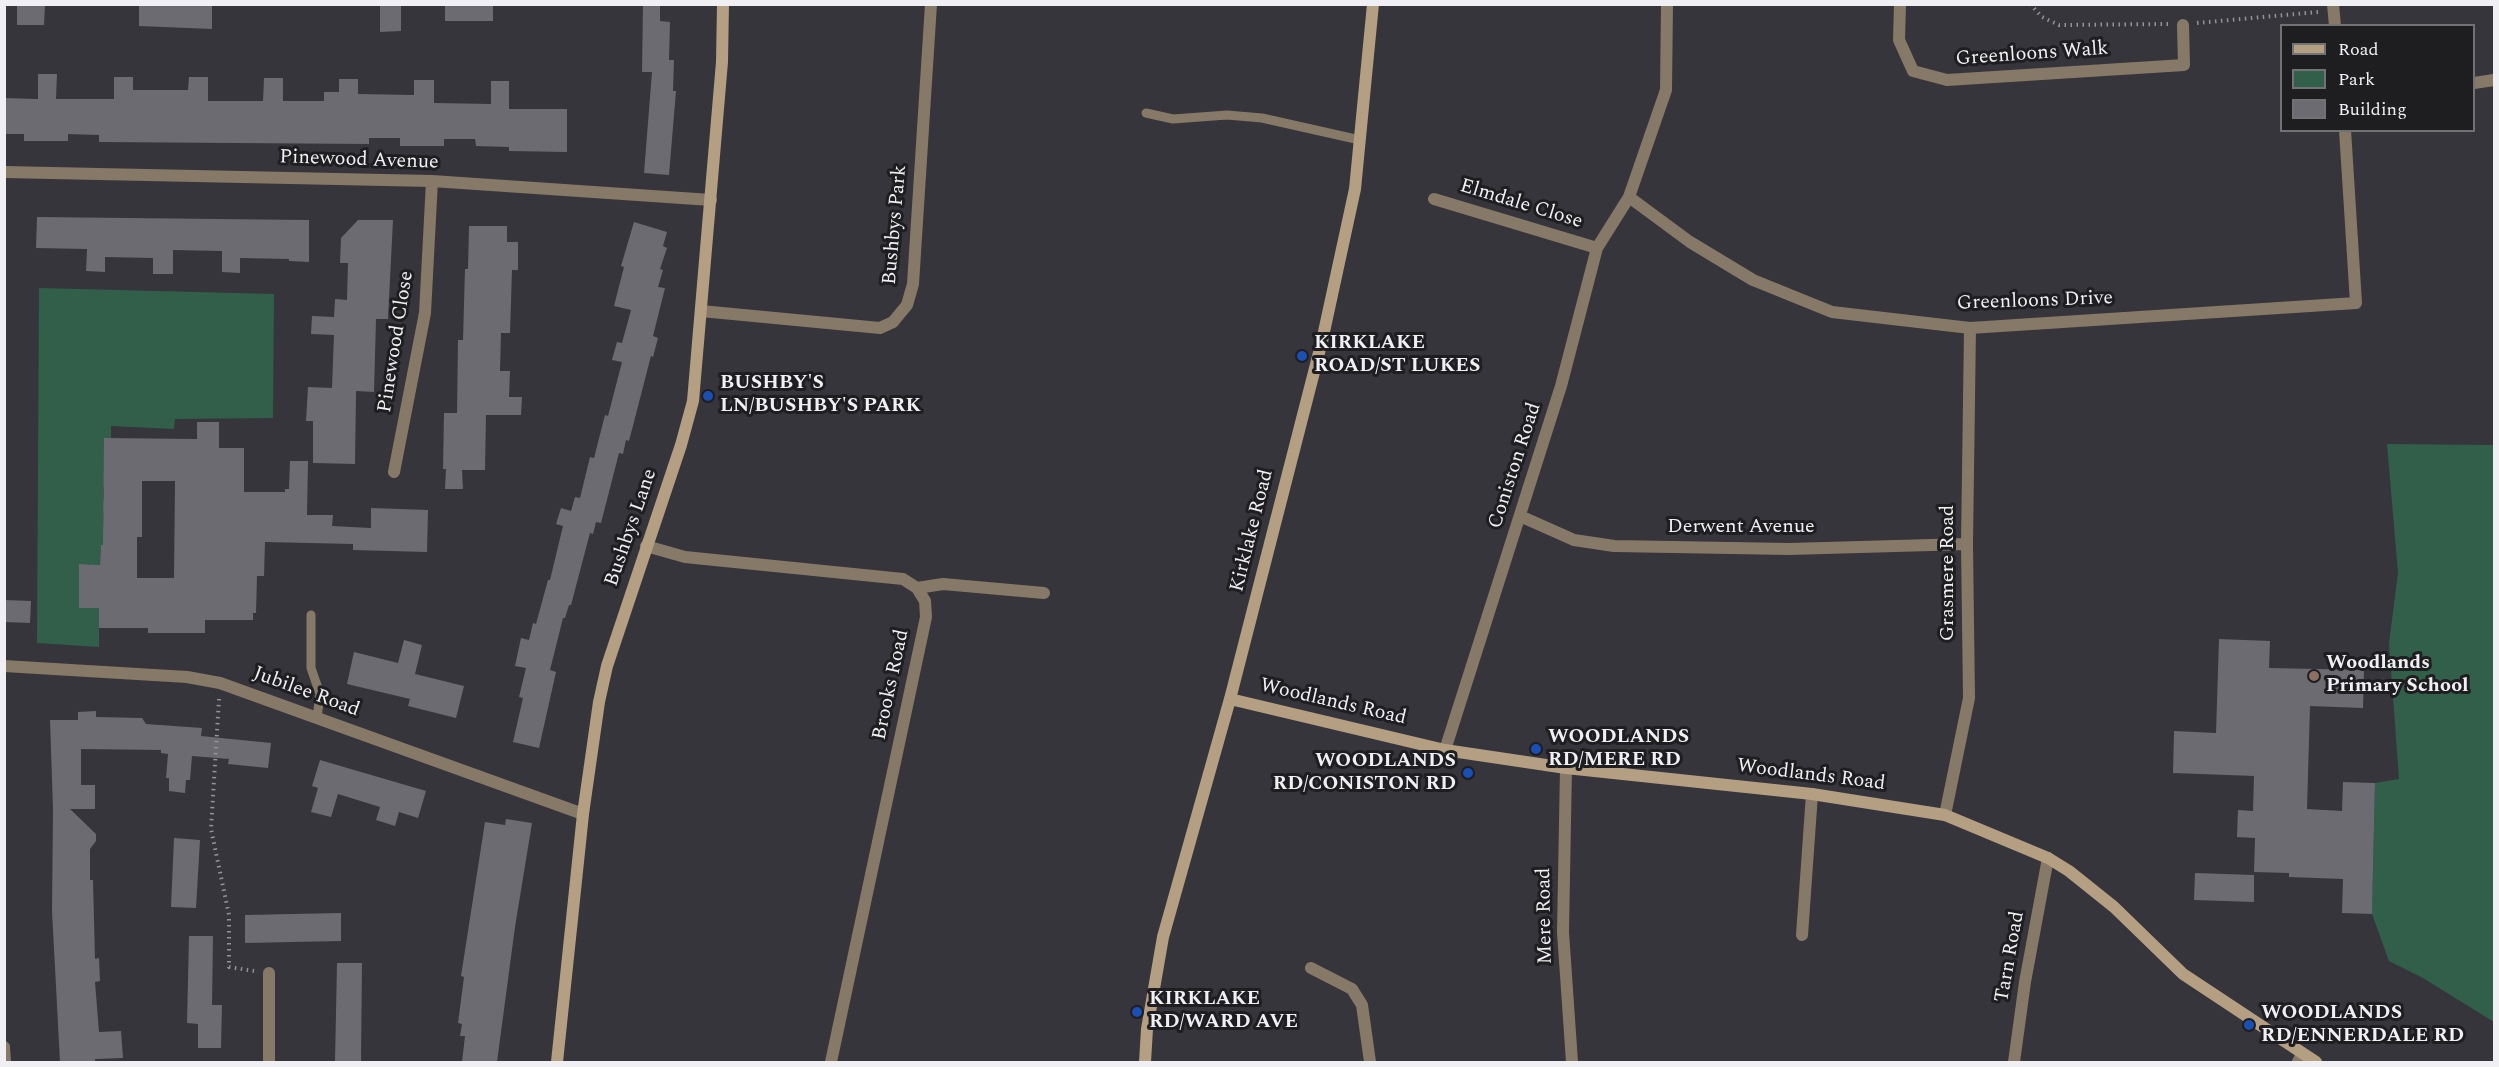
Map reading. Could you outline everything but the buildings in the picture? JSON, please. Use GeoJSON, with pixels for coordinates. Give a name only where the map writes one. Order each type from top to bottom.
{"type":"FeatureCollection","features":[{"type":"Feature","properties":{"kind":"street","name":"Bushbys Lane"},"geometry":{"type":"LineString","coordinates":[[557,1062],[592,738],[607,666],[681,445],[693,401],[722,62],[723,4]]}},
{"type":"Feature","properties":{"kind":"street","name":"Bushbys Park"},"geometry":{"type":"LineString","coordinates":[[701,311],[880,327],[893,322],[907,305],[914,284],[932,4]]}},
{"type":"Feature","properties":{"kind":"street","name":"Kirklake Road"},"geometry":{"type":"LineString","coordinates":[[1145,1062],[1147,1029],[1163,937],[1230,699],[1322,341],[1355,189],[1373,4]]}},
{"type":"Feature","properties":{"kind":"street"},"geometry":{"type":"LineString","coordinates":[[1629,198],[1666,90],[1667,4]]}},
{"type":"Feature","properties":{"kind":"street","name":"Greenloons Walk"},"geometry":{"type":"LineString","coordinates":[[1900,4],[1899,40],[1913,71],[1947,80],[2184,65],[2183,24]]}},
{"type":"Feature","properties":{"kind":"street"},"geometry":{"type":"LineString","coordinates":[[2333,7],[2335,24]]}},
{"type":"Feature","properties":{"kind":"street"},"geometry":{"type":"LineString","coordinates":[[2475,82],[2494,80]]}},
{"type":"Feature","properties":{"kind":"street","name":"Greenloons Drive"},"geometry":{"type":"LineString","coordinates":[[1629,198],[1690,242],[1753,280],[1832,312],[1970,328],[2356,303],[2345,132]]}},
{"type":"Feature","properties":{"kind":"street","name":"Pinewood Avenue"},"geometry":{"type":"LineString","coordinates":[[4,172],[432,181],[711,200]]}},
{"type":"Feature","properties":{"kind":"street","name":"Pinewood Close"},"geometry":{"type":"LineString","coordinates":[[394,472],[425,313],[432,181]]}},
{"type":"Feature","properties":{"kind":"street","name":"Coniston Road"},"geometry":{"type":"LineString","coordinates":[[1445,750],[1561,386],[1597,248],[1629,198]]}},
{"type":"Feature","properties":{"kind":"street","name":"Elmdale Close"},"geometry":{"type":"LineString","coordinates":[[1434,199],[1597,248]]}},
{"type":"Feature","properties":{"kind":"street","name":"Grasmere Road"},"geometry":{"type":"LineString","coordinates":[[1945,815],[1970,698],[1967,544],[1970,328]]}},
{"type":"Feature","properties":{"kind":"street","name":"Derwent Avenue"},"geometry":{"type":"LineString","coordinates":[[1520,516],[1575,540],[1614,546],[1789,549],[1967,544]]}},
{"type":"Feature","properties":{"kind":"street"},"geometry":{"type":"LineString","coordinates":[[646,546],[686,557],[903,579],[917,588],[943,584],[1044,593]]}},
{"type":"Feature","properties":{"kind":"street","name":"Brooks Road"},"geometry":{"type":"LineString","coordinates":[[831,1062],[926,617],[925,601],[917,588]]}},
{"type":"Feature","properties":{"kind":"street","name":"Jubilee Road"},"geometry":{"type":"LineString","coordinates":[[4,666],[188,677],[220,683],[583,814]]}},
{"type":"Feature","properties":{"kind":"street","name":"Woodlands Road"},"geometry":{"type":"LineString","coordinates":[[1230,699],[1445,750],[1566,768],[1812,794],[1945,815],[2048,858],[2069,870],[2114,907],[2183,974],[2300,1058],[2316,1062]]}},
{"type":"Feature","properties":{"kind":"street","name":"Mere Road"},"geometry":{"type":"LineString","coordinates":[[1566,768],[1563,932],[1572,1062]]}},
{"type":"Feature","properties":{"kind":"street"},"geometry":{"type":"LineString","coordinates":[[1802,935],[1812,794]]}},
{"type":"Feature","properties":{"kind":"street","name":"Tarn Road"},"geometry":{"type":"LineString","coordinates":[[2014,1062],[2025,982],[2048,858]]}},
{"type":"Feature","properties":{"kind":"street"},"geometry":{"type":"LineString","coordinates":[[1311,968],[1352,989],[1362,1005],[1370,1062]]}},
{"type":"Feature","properties":{"kind":"street"},"geometry":{"type":"LineString","coordinates":[[269,973],[269,1062]]}},
{"type":"Feature","properties":{"kind":"street"},"geometry":{"type":"LineString","coordinates":[[4,1047],[5,1062]]}},
{"type":"Feature","properties":{"kind":"lane"},"geometry":{"type":"LineString","coordinates":[[1146,113],[1173,119],[1227,115],[1262,118],[1360,140]]}},
{"type":"Feature","properties":{"kind":"lane"},"geometry":{"type":"LineString","coordinates":[[310,615],[311,668],[320,694],[317,718]]}},
{"type":"Feature","properties":{"kind":"path"},"geometry":{"type":"LineString","coordinates":[[2030,4],[2042,17],[2060,26],[2183,24],[2333,7]]}},
{"type":"Feature","properties":{"kind":"path"},"geometry":{"type":"LineString","coordinates":[[220,683],[211,829],[229,915],[229,967],[269,973]]}},
{"type":"Feature","properties":{"kind":"green space"},"geometry":{"type":"Polygon","coordinates":[[[39,288],[274,294],[273,418],[175,419],[174,429],[111,426],[111,438],[104,438],[104,457],[110,487],[103,487],[103,500],[110,500],[110,513],[103,513],[103,525],[109,545],[101,545],[100,572],[90,572],[90,564],[79,565],[79,607],[99,608],[99,647],[37,643],[39,288]]]}},
{"type":"Feature","properties":{"kind":"green space"},"geometry":{"type":"Polygon","coordinates":[[[2387,444],[2494,445],[2494,1022],[2423,978],[2389,961],[2372,914],[2375,783],[2399,779],[2389,643],[2398,573],[2387,444]]]}},
{"type":"Feature","properties":{"kind":"place","name":"KIRKLAKE ROAD/ST LUKES"},"geometry":{"type":"Point","coordinates":[1302,356]}},
{"type":"Feature","properties":{"kind":"place","name":"BUSHBY'S LN/BUSHBY'S PARK"},"geometry":{"type":"Point","coordinates":[708,396]}},
{"type":"Feature","properties":{"kind":"place","name":"Woodlands Primary School"},"geometry":{"type":"Point","coordinates":[2314,676]}},
{"type":"Feature","properties":{"kind":"place","name":"WOODLANDS RD/MERE RD"},"geometry":{"type":"Point","coordinates":[1536,749]}},
{"type":"Feature","properties":{"kind":"place","name":"WOODLANDS RD/CONISTON RD"},"geometry":{"type":"Point","coordinates":[1468,773]}},
{"type":"Feature","properties":{"kind":"place","name":"KIRKLAKE RD/WARD AVE"},"geometry":{"type":"Point","coordinates":[1137,1012]}},
{"type":"Feature","properties":{"kind":"place","name":"WOODLANDS RD/ENNERDALE RD"},"geometry":{"type":"Point","coordinates":[2249,1025]}}]}
